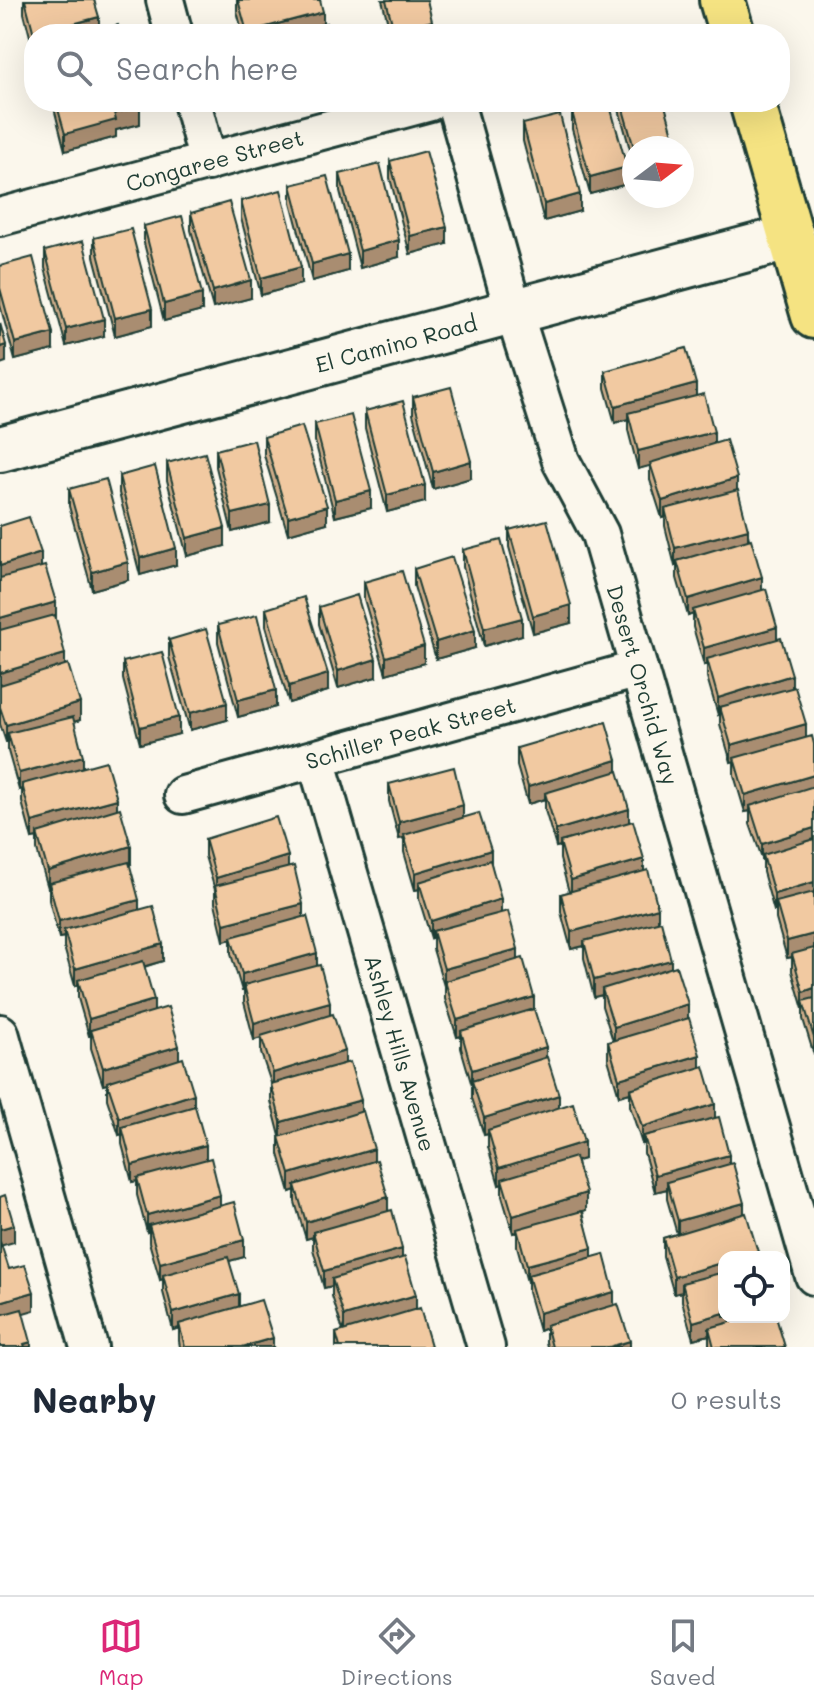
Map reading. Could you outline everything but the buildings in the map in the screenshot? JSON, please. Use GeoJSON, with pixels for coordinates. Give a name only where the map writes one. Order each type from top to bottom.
{"type":"FeatureCollection","features":[{"type":"Feature","properties":{"kind":"main road"},"geometry":{"type":"LineString","coordinates":[[722,0],[729,24]]}},
{"type":"Feature","properties":{"kind":"main road"},"geometry":{"type":"LineString","coordinates":[[756,112],[807,233],[814,316]]}},
{"type":"Feature","properties":{"kind":"street"},"geometry":{"type":"LineString","coordinates":[[165,0],[171,24]]}},
{"type":"Feature","properties":{"kind":"street"},"geometry":{"type":"LineString","coordinates":[[195,112],[208,162]]}},
{"type":"Feature","properties":{"kind":"street","name":"Congaree Street"},"geometry":{"type":"LineString","coordinates":[[0,217],[393,112]]}},
{"type":"Feature","properties":{"kind":"street","name":"Desert Orchid Way"},"geometry":{"type":"LineString","coordinates":[[458,112],[514,313],[561,461],[600,534],[814,1276]]}},
{"type":"Feature","properties":{"kind":"street","name":"El Camino Road"},"geometry":{"type":"LineString","coordinates":[[0,449],[807,233]]}},
{"type":"Feature","properties":{"kind":"street","name":"Schiller Peak Street"},"geometry":{"type":"LineString","coordinates":[[183,795],[639,669]]}},
{"type":"Feature","properties":{"kind":"street","name":"Ashley Hills Avenue"},"geometry":{"type":"LineString","coordinates":[[316,759],[486,1347]]}},
{"type":"Feature","properties":{"kind":"street"},"geometry":{"type":"LineString","coordinates":[[0,1033],[89,1347]]}}]}
